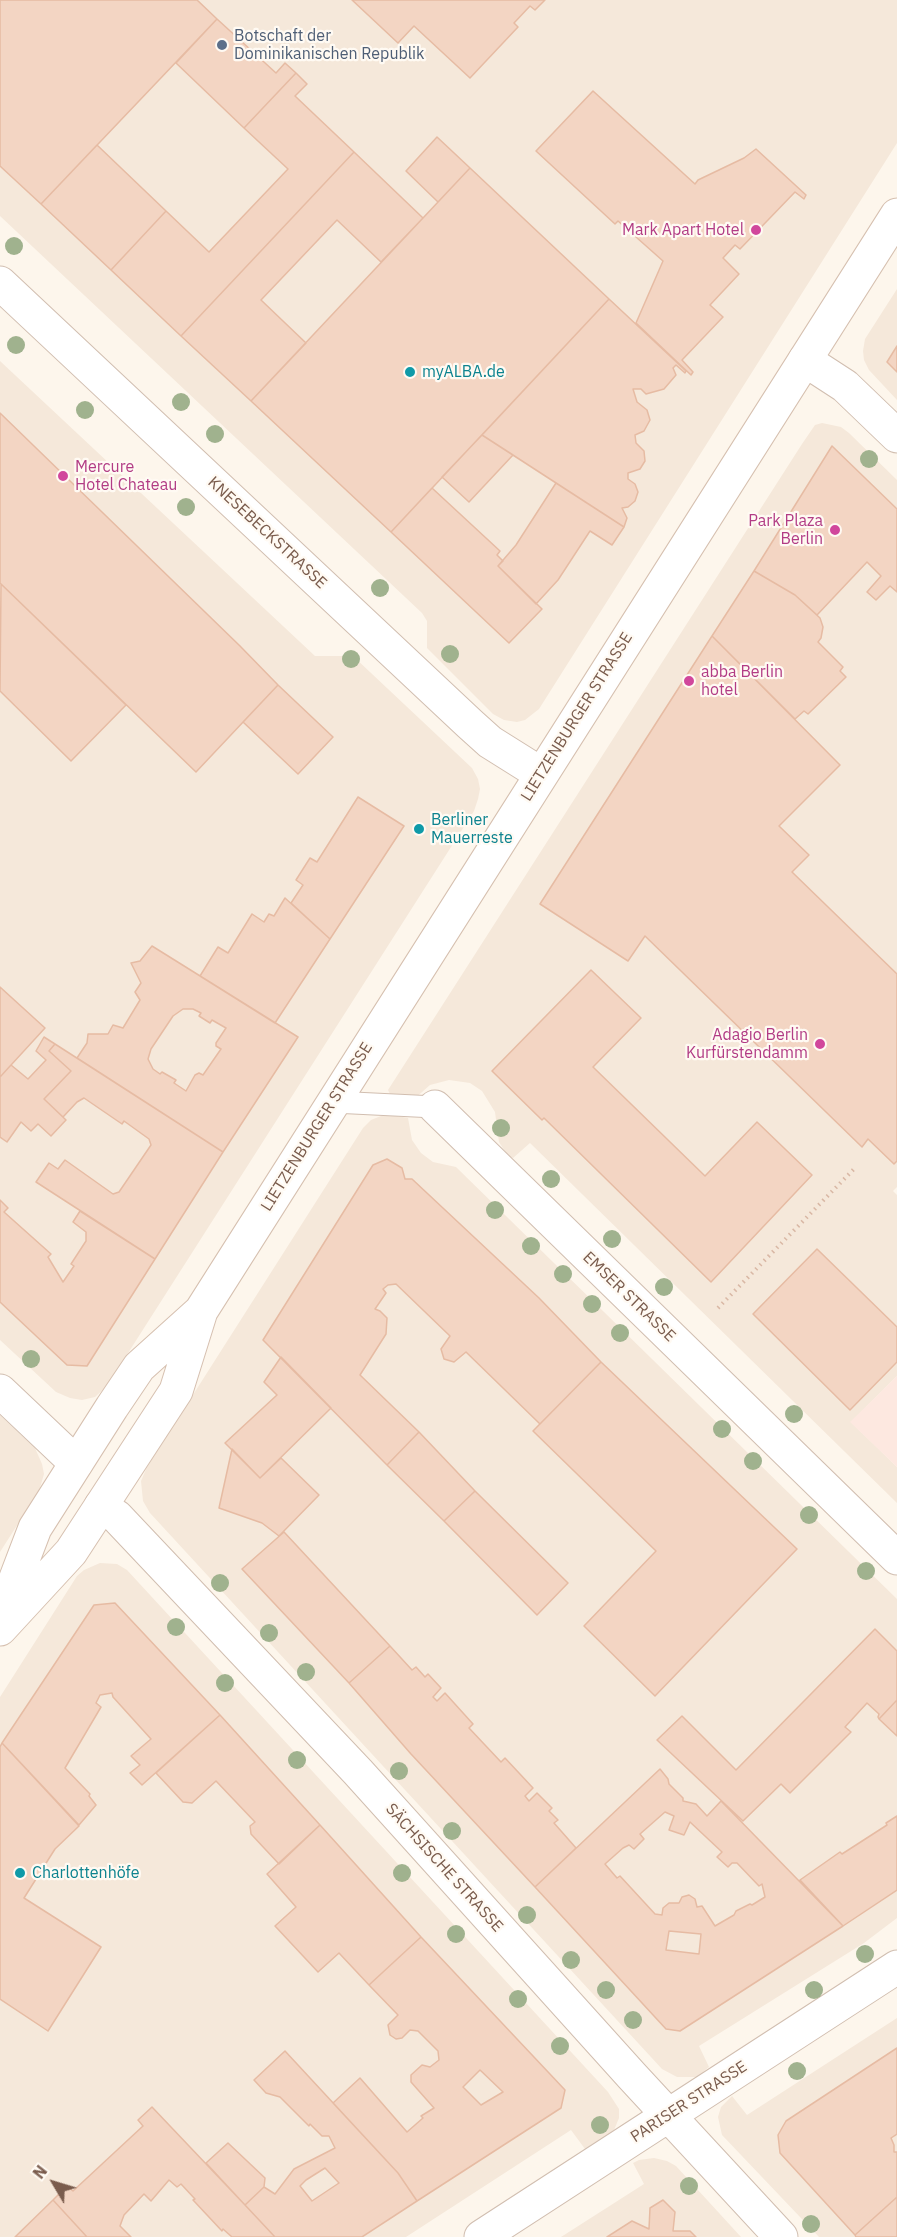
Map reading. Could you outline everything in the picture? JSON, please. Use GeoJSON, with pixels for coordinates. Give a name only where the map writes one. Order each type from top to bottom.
{"type":"FeatureCollection","features":[{"type":"Feature","properties":{"kind":"street","name":"LIETZENBURGER STRASSE"},"geometry":{"type":"LineString","coordinates":[[0,1629],[71,1552],[176,1391],[201,1311],[897,215]]}},
{"type":"Feature","properties":{"kind":"street","name":"KNESEBECKSTRASSE"},"geometry":{"type":"LineString","coordinates":[[0,283],[470,724],[490,742],[541,774]]}},
{"type":"Feature","properties":{"kind":"street"},"geometry":{"type":"LineString","coordinates":[[805,360],[845,386],[897,436]]}},
{"type":"Feature","properties":{"kind":"street","name":"EMSER STRASSE"},"geometry":{"type":"LineString","coordinates":[[435,1107],[897,1558]]}},
{"type":"Feature","properties":{"kind":"street","name":"LIETZENBURGER STRASSE"},"geometry":{"type":"LineString","coordinates":[[0,1620],[35,1528],[76,1463],[139,1367],[201,1311]]}},
{"type":"Feature","properties":{"kind":"street"},"geometry":{"type":"LineString","coordinates":[[0,1392],[76,1463]]}},
{"type":"Feature","properties":{"kind":"street","name":"SÄCHSISCHE STRASSE"},"geometry":{"type":"LineString","coordinates":[[101,1506],[117,1517],[358,1772],[781,2237]]}},
{"type":"Feature","properties":{"kind":"street","name":"PARISER STRASSE"},"geometry":{"type":"LineString","coordinates":[[481,2237],[897,1967]]}},
{"type":"Feature","properties":{"kind":"lane","name":"EMSER STRASSE"},"geometry":{"type":"LineString","coordinates":[[333,1102],[435,1107]]}},
{"type":"Feature","properties":{"kind":"path"},"geometry":{"type":"LineString","coordinates":[[718,1308],[854,1169]]}},
{"type":"Feature","properties":{"kind":"shaded area"},"geometry":{"type":"Polygon","coordinates":[[[0,0],[897,0],[897,143],[539,709],[525,720],[517,722],[504,720],[493,714],[427,648],[427,621],[422,613],[0,216],[0,0]]]}},
{"type":"Feature","properties":{"kind":"shaded area"},"geometry":{"type":"Polygon","coordinates":[[[897,289],[897,400],[869,370],[863,351],[865,339],[897,289]]]}},
{"type":"Feature","properties":{"kind":"shaded area"},"geometry":{"type":"Polygon","coordinates":[[[0,361],[315,656],[354,657],[472,768],[480,789],[474,811],[107,1386],[95,1397],[82,1400],[56,1392],[0,1340],[0,361]]]}},
{"type":"Feature","properties":{"kind":"shaded area"},"geometry":{"type":"Polygon","coordinates":[[[822,423],[841,427],[849,433],[897,480],[897,1187],[893,1191],[897,1195],[897,1376],[851,1422],[897,1467],[897,1503],[530,1143],[513,1158],[508,1156],[499,1142],[495,1112],[482,1091],[470,1083],[449,1080],[430,1085],[413,1100],[390,1094],[388,1090],[802,444],[815,425],[822,423]]]}},
{"type":"Feature","properties":{"kind":"shaded area"},"geometry":{"type":"Polygon","coordinates":[[[386,1114],[408,1118],[412,1140],[421,1153],[433,1162],[456,1167],[897,1599],[897,1918],[864,1943],[699,2046],[709,2067],[697,2077],[677,2077],[662,2069],[150,1513],[143,1501],[141,1481],[147,1467],[363,1128],[371,1120],[386,1114]]]}},
{"type":"Feature","properties":{"kind":"shaded area"},"geometry":{"type":"Polygon","coordinates":[[[897,1376],[897,1467],[850,1422],[897,1376]]]}},
{"type":"Feature","properties":{"kind":"shaded area"},"geometry":{"type":"Polygon","coordinates":[[[0,1415],[35,1448],[44,1474],[39,1491],[0,1552],[0,1415]]]}},
{"type":"Feature","properties":{"kind":"shaded area"},"geometry":{"type":"Polygon","coordinates":[[[100,1563],[117,1564],[127,1570],[608,2092],[619,2109],[619,2118],[614,2130],[585,2149],[571,2130],[406,2237],[0,2237],[0,1697],[77,1576],[100,1563]]]}},
{"type":"Feature","properties":{"kind":"shaded area"},"geometry":{"type":"Polygon","coordinates":[[[897,2018],[897,2237],[819,2237],[722,2135],[718,2117],[721,2107],[732,2096],[747,2115],[897,2018]]]}},
{"type":"Feature","properties":{"kind":"shaded area"},"geometry":{"type":"Polygon","coordinates":[[[654,2158],[676,2166],[741,2237],[561,2237],[644,2184],[633,2163],[654,2158]]]}},
{"type":"Feature","properties":{"kind":"building"},"geometry":{"type":"Polygon","coordinates":[[[0,0],[197,0],[217,19],[41,204],[0,166],[0,0]]]}},
{"type":"Feature","properties":{"kind":"building"},"geometry":{"type":"Polygon","coordinates":[[[352,0],[545,0],[535,10],[530,6],[514,23],[518,27],[470,78],[414,26],[398,43],[352,0]]]}},
{"type":"Feature","properties":{"kind":"building"},"geometry":{"type":"Polygon","coordinates":[[[217,19],[276,73],[285,63],[296,73],[244,128],[176,63],[217,19]]]}},
{"type":"Feature","properties":{"kind":"building"},"geometry":{"type":"Polygon","coordinates":[[[296,73],[307,84],[295,96],[354,152],[181,336],[111,270],[166,211],[209,252],[288,169],[244,128],[296,73]]]}},
{"type":"Feature","properties":{"kind":"building"},"geometry":{"type":"Polygon","coordinates":[[[593,91],[695,184],[698,180],[744,158],[756,149],[806,195],[804,199],[795,192],[740,249],[735,245],[723,258],[739,274],[710,305],[723,317],[682,360],[693,372],[691,375],[636,323],[663,261],[618,221],[615,224],[536,151],[593,91]]]}},
{"type":"Feature","properties":{"kind":"building"},"geometry":{"type":"Polygon","coordinates":[[[437,137],[470,168],[438,202],[406,171],[437,137]]]}},
{"type":"Feature","properties":{"kind":"building"},"geometry":{"type":"Polygon","coordinates":[[[97,145],[166,211],[111,270],[41,204],[97,145]]]}},
{"type":"Feature","properties":{"kind":"building"},"geometry":{"type":"Polygon","coordinates":[[[354,152],[423,218],[381,262],[337,220],[261,300],[306,343],[251,401],[181,336],[354,152]]]}},
{"type":"Feature","properties":{"kind":"building","name":"myALBA.de"},"geometry":{"type":"Polygon","coordinates":[[[470,168],[609,299],[391,532],[251,401],[470,168]]]}},
{"type":"Feature","properties":{"kind":"building"},"geometry":{"type":"Polygon","coordinates":[[[609,299],[686,371],[685,373],[676,365],[673,368],[676,375],[664,389],[646,394],[641,389],[633,389],[637,402],[647,410],[650,420],[644,431],[635,435],[636,443],[644,451],[645,461],[640,469],[628,473],[628,479],[635,484],[638,492],[635,501],[628,507],[622,508],[627,518],[624,527],[482,435],[609,299]]]}},
{"type":"Feature","properties":{"kind":"building"},"geometry":{"type":"Polygon","coordinates":[[[897,346],[897,372],[887,362],[897,346]]]}},
{"type":"Feature","properties":{"kind":"building"},"geometry":{"type":"Polygon","coordinates":[[[0,413],[278,685],[196,772],[0,583],[0,413]]]}},
{"type":"Feature","properties":{"kind":"building"},"geometry":{"type":"Polygon","coordinates":[[[482,435],[513,455],[469,502],[442,477],[482,435]]]}},
{"type":"Feature","properties":{"kind":"building"},"geometry":{"type":"Polygon","coordinates":[[[832,446],[897,509],[897,592],[890,586],[876,600],[867,592],[881,576],[867,562],[817,615],[795,595],[754,571],[832,446]]]}},
{"type":"Feature","properties":{"kind":"building"},"geometry":{"type":"Polygon","coordinates":[[[556,483],[624,527],[612,545],[590,531],[558,580],[536,604],[498,566],[516,545],[556,483]]]}},
{"type":"Feature","properties":{"kind":"building"},"geometry":{"type":"Polygon","coordinates":[[[432,488],[500,551],[497,555],[503,561],[498,566],[542,609],[509,643],[391,532],[432,488]]]}},
{"type":"Feature","properties":{"kind":"building"},"geometry":{"type":"Polygon","coordinates":[[[754,571],[795,595],[820,618],[823,627],[818,642],[843,667],[840,671],[846,677],[808,714],[804,711],[795,719],[712,636],[754,571]]]}},
{"type":"Feature","properties":{"kind":"building"},"geometry":{"type":"Polygon","coordinates":[[[1,584],[126,705],[71,761],[0,691],[1,584]]]}},
{"type":"Feature","properties":{"kind":"building"},"geometry":{"type":"Polygon","coordinates":[[[712,636],[840,765],[779,826],[809,855],[792,872],[897,974],[897,1161],[894,1164],[868,1139],[862,1147],[645,936],[628,961],[540,904],[712,636]]]}},
{"type":"Feature","properties":{"kind":"building"},"geometry":{"type":"Polygon","coordinates":[[[278,685],[333,737],[298,774],[243,722],[278,685]]]}},
{"type":"Feature","properties":{"kind":"building"},"geometry":{"type":"Polygon","coordinates":[[[358,797],[404,826],[330,939],[291,903],[303,885],[296,880],[310,858],[317,862],[358,797]]]}},
{"type":"Feature","properties":{"kind":"building"},"geometry":{"type":"Polygon","coordinates":[[[285,898],[330,939],[275,1023],[200,976],[218,947],[228,953],[252,914],[264,922],[269,914],[274,916],[285,898]]]}},
{"type":"Feature","properties":{"kind":"building"},"geometry":{"type":"Polygon","coordinates":[[[152,946],[298,1037],[223,1152],[77,1058],[87,1043],[88,1034],[108,1034],[113,1025],[123,1028],[140,1000],[135,992],[141,983],[131,963],[140,961],[152,946]],[[183,1009],[173,1016],[151,1049],[148,1059],[153,1069],[176,1080],[174,1083],[186,1091],[195,1075],[199,1073],[203,1075],[221,1049],[216,1046],[216,1043],[226,1028],[212,1020],[210,1023],[199,1016],[201,1013],[193,1009],[183,1009]]]}},
{"type":"Feature","properties":{"kind":"building"},"geometry":{"type":"Polygon","coordinates":[[[591,970],[641,1018],[593,1067],[705,1176],[757,1122],[812,1175],[711,1282],[544,1118],[542,1120],[492,1071],[591,970]]]}},
{"type":"Feature","properties":{"kind":"building"},"geometry":{"type":"Polygon","coordinates":[[[0,987],[45,1028],[0,1077],[0,987]]]}},
{"type":"Feature","properties":{"kind":"building"},"geometry":{"type":"Polygon","coordinates":[[[44,1037],[55,1044],[49,1051],[71,1071],[44,1099],[66,1120],[51,1136],[38,1124],[31,1131],[21,1122],[7,1142],[0,1137],[0,1077],[11,1065],[28,1079],[46,1060],[36,1051],[44,1037]]]}},
{"type":"Feature","properties":{"kind":"building"},"geometry":{"type":"Polygon","coordinates":[[[55,1044],[223,1152],[155,1259],[36,1182],[49,1163],[58,1169],[65,1160],[113,1194],[119,1192],[151,1145],[149,1139],[124,1121],[122,1124],[84,1098],[63,1117],[44,1099],[71,1071],[49,1051],[55,1044]]]}},
{"type":"Feature","properties":{"kind":"building"},"geometry":{"type":"Polygon","coordinates":[[[387,1159],[402,1168],[405,1179],[412,1179],[539,1298],[601,1362],[540,1424],[466,1352],[454,1362],[444,1359],[441,1349],[450,1336],[396,1284],[388,1285],[383,1289],[386,1293],[375,1309],[387,1318],[386,1334],[360,1375],[419,1432],[387,1465],[263,1340],[373,1165],[387,1159]]]}},
{"type":"Feature","properties":{"kind":"building"},"geometry":{"type":"Polygon","coordinates":[[[0,1200],[8,1208],[4,1212],[51,1254],[48,1257],[63,1282],[74,1266],[71,1264],[86,1241],[86,1232],[73,1222],[80,1211],[155,1259],[87,1366],[67,1365],[0,1302],[0,1200]]]}},
{"type":"Feature","properties":{"kind":"building"},"geometry":{"type":"Polygon","coordinates":[[[817,1249],[897,1327],[897,1362],[850,1410],[753,1314],[817,1249]]]}},
{"type":"Feature","properties":{"kind":"building"},"geometry":{"type":"Polygon","coordinates":[[[281,1357],[331,1408],[260,1478],[225,1443],[277,1395],[264,1382],[281,1357]]]}},
{"type":"Feature","properties":{"kind":"building"},"geometry":{"type":"Polygon","coordinates":[[[601,1362],[797,1549],[655,1696],[584,1626],[656,1551],[533,1431],[601,1362]]]}},
{"type":"Feature","properties":{"kind":"building"},"geometry":{"type":"Polygon","coordinates":[[[419,1432],[475,1491],[444,1521],[387,1465],[419,1432]]]}},
{"type":"Feature","properties":{"kind":"building"},"geometry":{"type":"Polygon","coordinates":[[[232,1449],[260,1478],[281,1458],[319,1495],[279,1536],[262,1523],[219,1508],[232,1449]]]}},
{"type":"Feature","properties":{"kind":"building"},"geometry":{"type":"Polygon","coordinates":[[[475,1491],[568,1583],[537,1615],[444,1521],[475,1491]]]}},
{"type":"Feature","properties":{"kind":"building"},"geometry":{"type":"Polygon","coordinates":[[[284,1532],[390,1646],[349,1683],[242,1569],[284,1532]]]}},
{"type":"Feature","properties":{"kind":"building"},"geometry":{"type":"Polygon","coordinates":[[[115,1603],[220,1715],[142,1785],[130,1773],[140,1765],[131,1756],[151,1739],[113,1697],[112,1693],[100,1695],[96,1703],[101,1707],[65,1768],[90,1794],[89,1796],[96,1805],[79,1825],[2,1743],[94,1605],[115,1603]]]}},
{"type":"Feature","properties":{"kind":"building"},"geometry":{"type":"Polygon","coordinates":[[[875,1629],[897,1651],[897,1700],[879,1719],[879,1714],[867,1703],[845,1727],[851,1732],[790,1793],[781,1784],[743,1821],[657,1740],[682,1716],[736,1770],[875,1629]]]}},
{"type":"Feature","properties":{"kind":"building"},"geometry":{"type":"Polygon","coordinates":[[[390,1646],[412,1670],[416,1667],[425,1677],[428,1674],[441,1688],[433,1697],[437,1701],[445,1693],[473,1724],[469,1728],[501,1762],[505,1758],[533,1788],[525,1796],[529,1801],[537,1793],[552,1808],[549,1811],[558,1820],[554,1823],[576,1848],[535,1887],[411,1754],[349,1683],[390,1646]]]}},
{"type":"Feature","properties":{"kind":"building"},"geometry":{"type":"Polygon","coordinates":[[[897,1700],[897,1736],[879,1719],[897,1700]]]}},
{"type":"Feature","properties":{"kind":"building"},"geometry":{"type":"Polygon","coordinates":[[[220,1715],[320,1825],[279,1864],[251,1834],[250,1826],[255,1822],[216,1781],[192,1803],[183,1802],[156,1773],[220,1715]]]}},
{"type":"Feature","properties":{"kind":"building","name":"Charlottenhöfe"},"geometry":{"type":"Polygon","coordinates":[[[2,1743],[79,1826],[55,1849],[24,1898],[101,1947],[48,2031],[0,1999],[0,1747],[2,1743]]]}},
{"type":"Feature","properties":{"kind":"building"},"geometry":{"type":"Polygon","coordinates":[[[660,1769],[683,1801],[696,1804],[707,1816],[721,1801],[843,1926],[680,2031],[666,2029],[535,1887],[660,1769]],[[665,1812],[640,1834],[644,1839],[634,1849],[629,1845],[623,1848],[605,1864],[617,1878],[620,1876],[655,1914],[662,1915],[663,1908],[669,1903],[679,1903],[682,1897],[689,1895],[695,1899],[697,1907],[702,1906],[715,1926],[734,1915],[736,1911],[765,1897],[762,1884],[759,1886],[737,1863],[732,1863],[728,1867],[717,1857],[722,1852],[690,1822],[684,1835],[669,1830],[674,1816],[665,1812]],[[669,1931],[666,1950],[699,1954],[701,1934],[669,1931]]]}},
{"type":"Feature","properties":{"kind":"building"},"geometry":{"type":"Polygon","coordinates":[[[897,1816],[897,1890],[843,1926],[800,1880],[840,1852],[842,1854],[887,1825],[886,1823],[897,1816]]]}},
{"type":"Feature","properties":{"kind":"building"},"geometry":{"type":"Polygon","coordinates":[[[320,1825],[421,1937],[369,1985],[339,1953],[318,1972],[275,1926],[296,1907],[267,1874],[320,1825]]]}},
{"type":"Feature","properties":{"kind":"building"},"geometry":{"type":"Polygon","coordinates":[[[421,1937],[565,2090],[561,2108],[417,2201],[398,2173],[333,2103],[360,2078],[407,2132],[423,2118],[421,2116],[434,2108],[411,2082],[411,2075],[422,2065],[430,2067],[439,2060],[438,2051],[418,2031],[410,2030],[402,2038],[396,2039],[390,2035],[388,2025],[398,2015],[369,1985],[421,1937]],[[480,2070],[463,2087],[481,2105],[503,2092],[480,2070]]]}},
{"type":"Feature","properties":{"kind":"building"},"geometry":{"type":"Polygon","coordinates":[[[897,2048],[897,2134],[891,2138],[894,2152],[897,2152],[897,2197],[855,2235],[780,2153],[778,2135],[786,2121],[897,2048]]]}},
{"type":"Feature","properties":{"kind":"building"},"geometry":{"type":"Polygon","coordinates":[[[285,2051],[398,2173],[417,2201],[362,2237],[275,2237],[245,2205],[264,2187],[275,2194],[294,2169],[335,2148],[329,2136],[322,2136],[280,2097],[266,2093],[254,2080],[285,2051]],[[325,2168],[300,2186],[312,2201],[339,2183],[325,2168]]]}},
{"type":"Feature","properties":{"kind":"building"},"geometry":{"type":"Polygon","coordinates":[[[152,2107],[275,2237],[232,2237],[223,2229],[222,2231],[181,2184],[177,2187],[169,2180],[151,2201],[144,2194],[124,2215],[120,2226],[131,2237],[87,2237],[53,2200],[67,2186],[73,2191],[143,2126],[138,2120],[152,2107]]]}},
{"type":"Feature","properties":{"kind":"building"},"geometry":{"type":"Polygon","coordinates":[[[228,2143],[265,2178],[264,2187],[245,2205],[206,2163],[228,2143]]]}},
{"type":"Feature","properties":{"kind":"building"},"geometry":{"type":"Polygon","coordinates":[[[897,2197],[897,2237],[856,2237],[855,2235],[897,2197]]]}},
{"type":"Feature","properties":{"kind":"building"},"geometry":{"type":"Polygon","coordinates":[[[53,2200],[87,2237],[15,2237],[53,2200]]]}},
{"type":"Feature","properties":{"kind":"building"},"geometry":{"type":"Polygon","coordinates":[[[663,2200],[675,2212],[673,2231],[690,2231],[696,2237],[607,2237],[632,2221],[649,2229],[650,2208],[663,2200]]]}},
{"type":"Feature","properties":{"kind":"place","name":"Botschaft der Dominikanischen Republik"},"geometry":{"type":"Point","coordinates":[222,45]}},
{"type":"Feature","properties":{"kind":"place","name":"Mark Apart Hotel"},"geometry":{"type":"Point","coordinates":[756,230]}},
{"type":"Feature","properties":{"kind":"place","name":"myALBA.de"},"geometry":{"type":"Point","coordinates":[410,372]}},
{"type":"Feature","properties":{"kind":"place","name":"Mercure Hotel Chateau"},"geometry":{"type":"Point","coordinates":[63,476]}},
{"type":"Feature","properties":{"kind":"place","name":"Park Plaza Berlin"},"geometry":{"type":"Point","coordinates":[835,530]}},
{"type":"Feature","properties":{"kind":"place","name":"abba Berlin hotel"},"geometry":{"type":"Point","coordinates":[689,681]}},
{"type":"Feature","properties":{"kind":"place","name":"Berliner Mauerreste"},"geometry":{"type":"Point","coordinates":[419,829]}},
{"type":"Feature","properties":{"kind":"place","name":"Adagio Berlin Kurfürstendamm"},"geometry":{"type":"Point","coordinates":[820,1044]}},
{"type":"Feature","properties":{"kind":"place","name":"Charlottenhöfe"},"geometry":{"type":"Point","coordinates":[20,1873]}}]}
